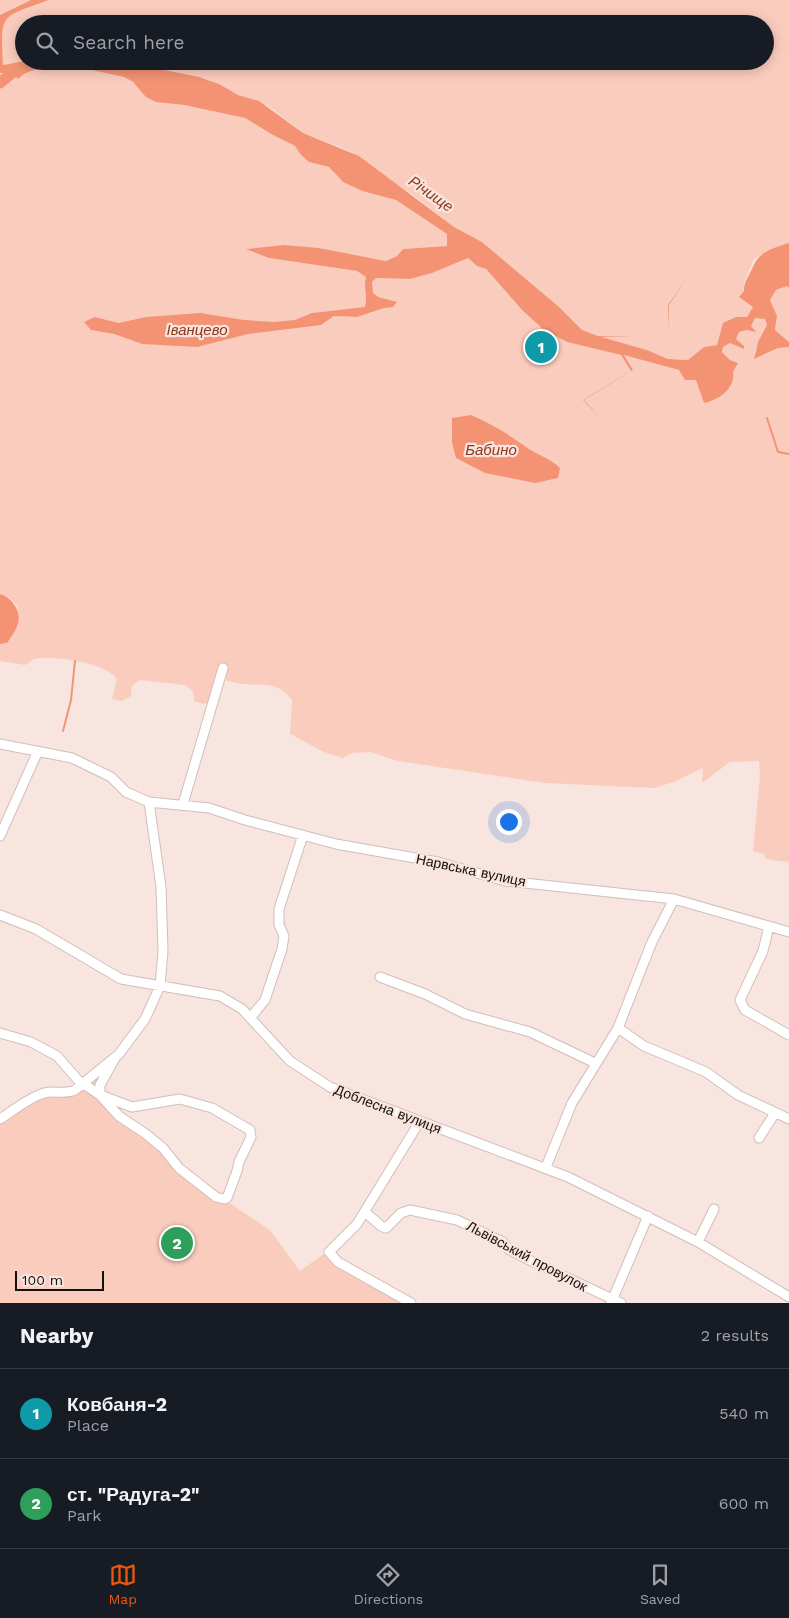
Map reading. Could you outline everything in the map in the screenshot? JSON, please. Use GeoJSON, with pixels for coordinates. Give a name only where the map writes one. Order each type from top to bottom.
{"type":"FeatureCollection","features":[{"type":"Feature","properties":{"kind":"street"},"geometry":{"type":"LineString","coordinates":[[183,804],[223,668]]}},
{"type":"Feature","properties":{"kind":"street","name":"Нарвська вулиця"},"geometry":{"type":"LineString","coordinates":[[0,744],[55,753],[91,766],[111,777],[126,792],[149,802],[209,808],[245,820],[336,844],[438,862],[505,881],[674,899],[789,932]]}},
{"type":"Feature","properties":{"kind":"street"},"geometry":{"type":"LineString","coordinates":[[0,836],[38,751]]}},
{"type":"Feature","properties":{"kind":"street"},"geometry":{"type":"LineString","coordinates":[[0,1033],[31,1042],[49,1050],[82,1083],[100,1095],[132,1107],[180,1099],[212,1108],[247,1128],[251,1133],[251,1137],[238,1162],[238,1171],[227,1198],[216,1197],[191,1178],[179,1168],[163,1148],[119,1116],[100,1095],[100,1085],[115,1058],[145,1019],[160,986],[163,952],[161,887],[149,802]]}},
{"type":"Feature","properties":{"kind":"street"},"geometry":{"type":"LineString","coordinates":[[250,1017],[265,1000],[282,949],[284,936],[279,925],[279,910],[303,835]]}},
{"type":"Feature","properties":{"kind":"street"},"geometry":{"type":"LineString","coordinates":[[546,1167],[572,1103],[618,1028],[652,942],[674,899]]}},
{"type":"Feature","properties":{"kind":"street","name":"Доблесна вулиця"},"geometry":{"type":"LineString","coordinates":[[0,915],[36,929],[104,971],[121,979],[220,996],[242,1009],[274,1046],[309,1074],[330,1087],[546,1167],[698,1242],[789,1297]]}},
{"type":"Feature","properties":{"kind":"street"},"geometry":{"type":"LineString","coordinates":[[769,926],[763,951],[740,1000],[745,1010],[789,1036]]}},
{"type":"Feature","properties":{"kind":"street"},"geometry":{"type":"LineString","coordinates":[[380,977],[425,994],[465,1014],[530,1032],[595,1063]]}},
{"type":"Feature","properties":{"kind":"street"},"geometry":{"type":"LineString","coordinates":[[618,1028],[644,1046],[706,1072],[738,1095],[789,1119]]}},
{"type":"Feature","properties":{"kind":"street"},"geometry":{"type":"LineString","coordinates":[[0,1119],[32,1098],[46,1093],[70,1093],[115,1058]]}},
{"type":"Feature","properties":{"kind":"street"},"geometry":{"type":"LineString","coordinates":[[759,1138],[775,1113]]}},
{"type":"Feature","properties":{"kind":"street"},"geometry":{"type":"LineString","coordinates":[[411,1303],[338,1262],[329,1252],[357,1224],[420,1121]]}},
{"type":"Feature","properties":{"kind":"street","name":"Львівський провулок"},"geometry":{"type":"LineString","coordinates":[[365,1212],[386,1228],[401,1213],[410,1210],[457,1220],[502,1242],[508,1249],[525,1258],[615,1302],[648,1216]]}},
{"type":"Feature","properties":{"kind":"street"},"geometry":{"type":"LineString","coordinates":[[698,1242],[714,1210]]}},
{"type":"Feature","properties":{"kind":"shaded area"},"geometry":{"type":"Polygon","coordinates":[[[0,0],[31,0],[0,15],[0,0]]]}},
{"type":"Feature","properties":{"kind":"shaded area"},"geometry":{"type":"Polygon","coordinates":[[[49,0],[789,0],[789,243],[771,249],[754,259],[744,283],[753,307],[747,317],[736,317],[717,345],[704,347],[688,360],[668,359],[647,350],[598,337],[582,330],[558,306],[482,242],[454,227],[412,194],[393,183],[350,151],[303,133],[268,106],[238,95],[209,80],[162,70],[774,70],[774,15],[15,15],[15,63],[2,65],[2,34],[4,25],[12,14],[49,0]]]}},
{"type":"Feature","properties":{"kind":"shaded area"},"geometry":{"type":"Polygon","coordinates":[[[38,70],[92,70],[124,77],[166,103],[245,118],[271,134],[296,146],[301,155],[309,162],[329,167],[343,182],[362,191],[396,200],[447,234],[447,246],[403,249],[397,256],[386,261],[319,248],[247,248],[270,258],[357,271],[366,277],[366,307],[312,313],[321,325],[334,316],[357,317],[373,312],[372,282],[376,278],[410,279],[432,273],[468,258],[477,266],[486,269],[523,311],[543,329],[567,342],[621,355],[631,371],[627,374],[633,370],[623,354],[679,370],[696,380],[711,402],[730,387],[733,372],[738,363],[730,360],[722,352],[723,347],[730,343],[744,346],[735,339],[738,332],[747,330],[755,318],[765,319],[767,325],[754,353],[764,355],[778,348],[789,347],[789,862],[765,859],[765,854],[753,851],[760,775],[759,761],[730,762],[702,783],[703,768],[676,781],[655,788],[545,783],[398,761],[370,752],[352,753],[343,758],[324,752],[290,734],[292,700],[287,694],[276,687],[239,684],[221,679],[213,701],[204,704],[194,701],[193,691],[185,685],[140,680],[132,686],[131,696],[122,701],[112,699],[117,679],[111,673],[79,661],[44,658],[35,659],[25,665],[0,661],[0,644],[7,643],[15,629],[18,609],[9,598],[0,594],[0,73],[25,73],[38,70]],[[95,317],[91,330],[114,334],[142,344],[119,323],[95,317]]]}},
{"type":"Feature","properties":{"kind":"shaded area"},"geometry":{"type":"Polygon","coordinates":[[[787,286],[789,288],[789,342],[775,330],[777,316],[770,300],[776,290],[787,286]]]}},
{"type":"Feature","properties":{"kind":"shaded area"},"geometry":{"type":"Polygon","coordinates":[[[104,1073],[97,1096],[119,1123],[127,1124],[222,1201],[231,1204],[270,1230],[300,1271],[325,1253],[353,1272],[354,1277],[403,1303],[0,1303],[0,1121],[36,1099],[50,1096],[63,1098],[76,1093],[87,1081],[104,1073]]]}},
{"type":"Feature","properties":{"kind":"water"},"geometry":{"type":"Polygon","coordinates":[[[31,0],[49,0],[13,14],[4,25],[2,35],[3,65],[15,63],[15,70],[35,70],[25,73],[18,79],[12,73],[0,73],[0,15],[31,0]]]}},
{"type":"Feature","properties":{"kind":"water","name":"Іванцево"},"geometry":{"type":"Polygon","coordinates":[[[92,70],[164,70],[199,77],[219,84],[238,95],[259,101],[303,133],[359,156],[454,227],[482,242],[558,306],[582,330],[598,336],[633,337],[601,337],[647,350],[668,359],[688,360],[704,347],[717,345],[723,323],[736,317],[747,317],[753,307],[739,297],[744,291],[745,282],[755,263],[762,254],[789,243],[789,288],[787,286],[776,290],[770,300],[777,316],[775,330],[789,342],[789,347],[778,348],[754,359],[758,342],[767,325],[765,319],[755,318],[751,326],[756,332],[747,330],[739,332],[736,339],[744,346],[744,349],[730,343],[723,347],[722,352],[730,360],[738,363],[733,372],[732,383],[729,388],[721,396],[704,403],[696,380],[685,380],[679,370],[624,355],[633,370],[584,400],[602,420],[583,400],[631,371],[621,355],[567,342],[543,329],[523,311],[486,269],[477,266],[468,258],[432,273],[410,279],[376,278],[372,282],[373,293],[378,297],[397,302],[393,307],[357,317],[334,316],[321,325],[248,334],[197,347],[142,344],[114,334],[91,330],[84,322],[95,317],[119,323],[146,317],[200,313],[244,320],[274,322],[295,320],[312,313],[365,307],[366,277],[357,271],[269,258],[246,249],[284,245],[319,248],[386,261],[397,256],[403,249],[447,246],[447,234],[396,200],[362,191],[343,182],[329,167],[309,162],[295,146],[245,118],[184,105],[156,102],[146,97],[133,82],[124,77],[92,70]]]}},
{"type":"Feature","properties":{"kind":"water"},"geometry":{"type":"Polygon","coordinates":[[[686,279],[669,305],[669,330],[668,305],[686,279]]]}},
{"type":"Feature","properties":{"kind":"water","name":"Бабино"},"geometry":{"type":"Polygon","coordinates":[[[471,415],[548,459],[560,468],[558,478],[535,483],[485,473],[456,458],[452,443],[452,418],[471,415]]]}},
{"type":"Feature","properties":{"kind":"water"},"geometry":{"type":"Polygon","coordinates":[[[0,594],[7,597],[17,608],[19,619],[16,629],[7,643],[0,644],[0,594]]]}},
{"type":"Feature","properties":{"kind":"waterway","name":"Річище"},"geometry":{"type":"LineString","coordinates":[[0,83],[19,70]]}},
{"type":"Feature","properties":{"kind":"waterway"},"geometry":{"type":"LineString","coordinates":[[767,418],[778,452],[789,454]]}},
{"type":"Feature","properties":{"kind":"waterway"},"geometry":{"type":"LineString","coordinates":[[63,731],[71,700],[75,661]]}},
{"type":"Feature","properties":{"kind":"place","name":"Ковбаня-2"},"geometry":{"type":"Point","coordinates":[541,347]}},
{"type":"Feature","properties":{"kind":"place","name":"ст. \"Радуга-2\""},"geometry":{"type":"Point","coordinates":[177,1243]}}]}
